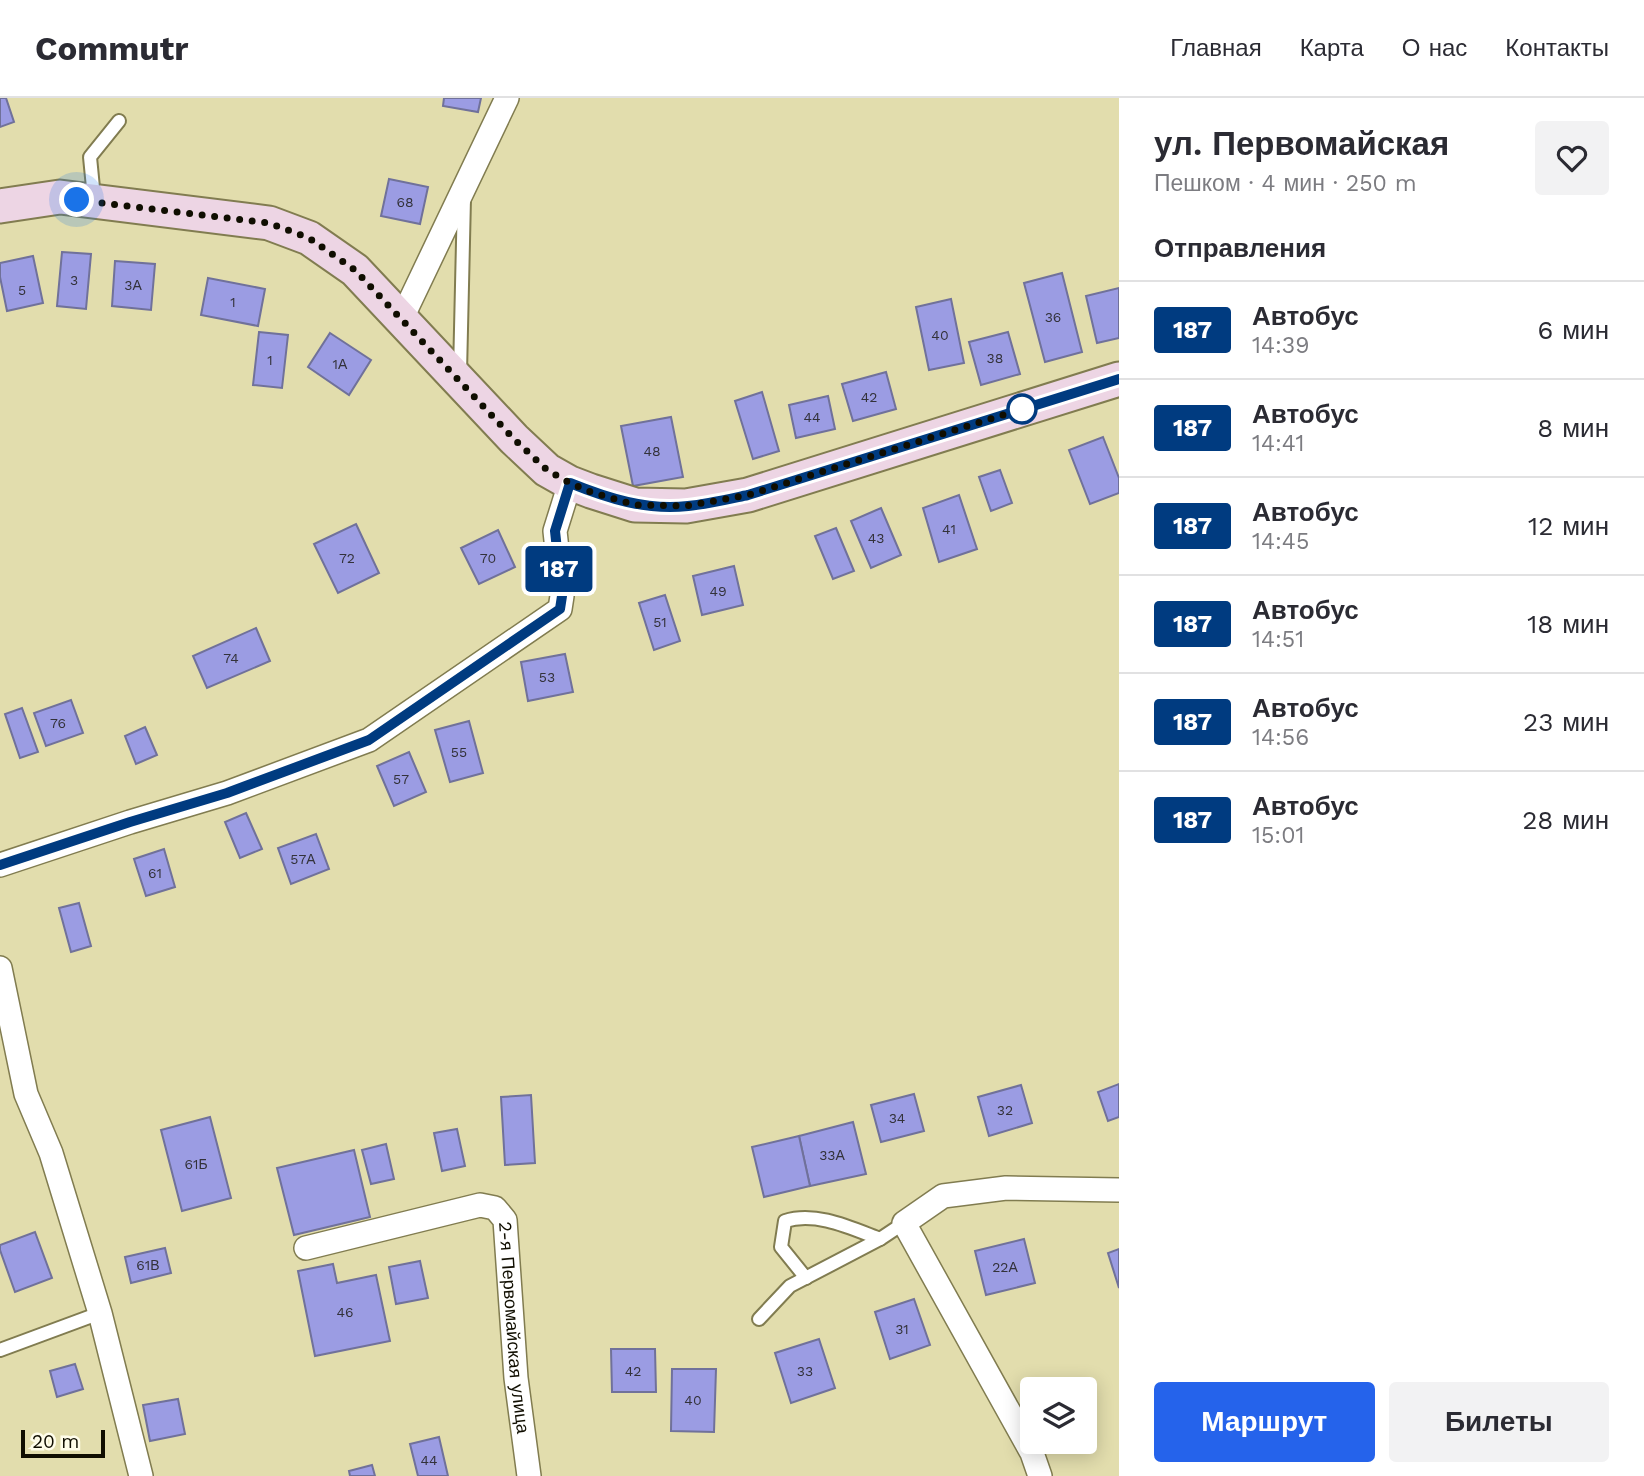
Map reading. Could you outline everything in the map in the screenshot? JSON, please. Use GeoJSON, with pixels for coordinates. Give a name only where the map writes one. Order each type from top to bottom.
{"type":"FeatureCollection","features":[{"type":"Feature","properties":{"kind":"street"},"geometry":{"type":"LineString","coordinates":[[401,320],[507,98]]}},
{"type":"Feature","properties":{"kind":"street"},"geometry":{"type":"LineString","coordinates":[[0,206],[60,197],[269,223],[309,238],[355,270],[514,439],[547,470],[591,492],[635,505],[686,506],[748,495],[1119,379]]}},
{"type":"Feature","properties":{"kind":"street"},"geometry":{"type":"LineString","coordinates":[[0,865],[227,793],[369,740],[560,609],[562,596],[555,531],[570,483]]}},
{"type":"Feature","properties":{"kind":"street"},"geometry":{"type":"LineString","coordinates":[[0,968],[26,1094],[51,1153],[100,1313],[141,1476]]}},
{"type":"Feature","properties":{"kind":"street"},"geometry":{"type":"LineString","coordinates":[[1040,1476],[1032,1453],[904,1223],[943,1196],[1006,1188],[1119,1190]]}},
{"type":"Feature","properties":{"kind":"street","name":"2-я Первомайская улица"},"geometry":{"type":"LineString","coordinates":[[306,1248],[480,1206],[495,1208],[505,1220],[516,1378],[529,1476]]}},
{"type":"Feature","properties":{"kind":"lane"},"geometry":{"type":"LineString","coordinates":[[94,202],[90,158],[119,121]]}},
{"type":"Feature","properties":{"kind":"lane"},"geometry":{"type":"LineString","coordinates":[[460,381],[464,187]]}},
{"type":"Feature","properties":{"kind":"lane"},"geometry":{"type":"LineString","coordinates":[[806,1278],[781,1247],[785,1222],[796,1218],[838,1222],[880,1239]]}},
{"type":"Feature","properties":{"kind":"lane"},"geometry":{"type":"LineString","coordinates":[[759,1319],[790,1286],[880,1239],[904,1223]]}},
{"type":"Feature","properties":{"kind":"lane"},"geometry":{"type":"LineString","coordinates":[[0,1350],[100,1313]]}},
{"type":"Feature","properties":{"kind":"building"},"geometry":{"type":"Polygon","coordinates":[[[0,98],[6,98],[14,122],[0,127],[0,98]]]}},
{"type":"Feature","properties":{"kind":"building"},"geometry":{"type":"Polygon","coordinates":[[[444,98],[481,98],[478,112],[443,106],[444,98]]]}},
{"type":"Feature","properties":{"kind":"building"},"geometry":{"type":"Polygon","coordinates":[[[389,179],[428,187],[420,224],[381,216],[389,179]]]}},
{"type":"Feature","properties":{"kind":"building"},"geometry":{"type":"Polygon","coordinates":[[[62,252],[91,254],[86,309],[57,306],[62,252]]]}},
{"type":"Feature","properties":{"kind":"building"},"geometry":{"type":"Polygon","coordinates":[[[33,256],[43,303],[7,311],[0,263],[33,256]]]}},
{"type":"Feature","properties":{"kind":"building"},"geometry":{"type":"Polygon","coordinates":[[[115,261],[155,264],[151,310],[112,306],[115,261]]]}},
{"type":"Feature","properties":{"kind":"building"},"geometry":{"type":"Polygon","coordinates":[[[1062,273],[1082,352],[1045,362],[1024,283],[1062,273]]]}},
{"type":"Feature","properties":{"kind":"building"},"geometry":{"type":"Polygon","coordinates":[[[208,278],[265,289],[258,326],[201,315],[208,278]]]}},
{"type":"Feature","properties":{"kind":"building"},"geometry":{"type":"Polygon","coordinates":[[[1119,288],[1119,338],[1097,343],[1086,296],[1119,288]]]}},
{"type":"Feature","properties":{"kind":"building"},"geometry":{"type":"Polygon","coordinates":[[[951,299],[964,363],[929,370],[916,307],[951,299]]]}},
{"type":"Feature","properties":{"kind":"building"},"geometry":{"type":"Polygon","coordinates":[[[259,332],[288,335],[282,388],[253,385],[259,332]]]}},
{"type":"Feature","properties":{"kind":"building"},"geometry":{"type":"Polygon","coordinates":[[[1008,332],[1020,374],[981,385],[969,342],[1008,332]]]}},
{"type":"Feature","properties":{"kind":"building"},"geometry":{"type":"Polygon","coordinates":[[[330,333],[371,360],[349,395],[308,367],[330,333]]]}},
{"type":"Feature","properties":{"kind":"building"},"geometry":{"type":"Polygon","coordinates":[[[886,372],[896,409],[853,421],[842,384],[886,372]]]}},
{"type":"Feature","properties":{"kind":"building"},"geometry":{"type":"Polygon","coordinates":[[[762,392],[779,451],[753,459],[735,401],[762,392]]]}},
{"type":"Feature","properties":{"kind":"building"},"geometry":{"type":"Polygon","coordinates":[[[828,396],[835,429],[796,438],[789,405],[828,396]]]}},
{"type":"Feature","properties":{"kind":"building"},"geometry":{"type":"Polygon","coordinates":[[[671,417],[683,477],[633,486],[621,426],[671,417]]]}},
{"type":"Feature","properties":{"kind":"building"},"geometry":{"type":"Polygon","coordinates":[[[1103,437],[1119,478],[1119,493],[1090,504],[1069,450],[1103,437]]]}},
{"type":"Feature","properties":{"kind":"building"},"geometry":{"type":"Polygon","coordinates":[[[1000,470],[1012,503],[991,511],[979,477],[1000,470]]]}},
{"type":"Feature","properties":{"kind":"building"},"geometry":{"type":"Polygon","coordinates":[[[959,495],[977,549],[939,562],[923,508],[959,495]]]}},
{"type":"Feature","properties":{"kind":"building"},"geometry":{"type":"Polygon","coordinates":[[[881,508],[901,555],[871,568],[851,521],[881,508]]]}},
{"type":"Feature","properties":{"kind":"building"},"geometry":{"type":"Polygon","coordinates":[[[356,524],[379,573],[338,593],[314,544],[356,524]]]}},
{"type":"Feature","properties":{"kind":"building"},"geometry":{"type":"Polygon","coordinates":[[[836,528],[854,571],[833,579],[815,536],[836,528]]]}},
{"type":"Feature","properties":{"kind":"building"},"geometry":{"type":"Polygon","coordinates":[[[498,530],[515,567],[479,584],[461,548],[498,530]]]}},
{"type":"Feature","properties":{"kind":"building"},"geometry":{"type":"Polygon","coordinates":[[[734,566],[743,605],[702,615],[693,576],[734,566]]]}},
{"type":"Feature","properties":{"kind":"building"},"geometry":{"type":"Polygon","coordinates":[[[665,595],[680,641],[654,650],[639,603],[665,595]]]}},
{"type":"Feature","properties":{"kind":"building"},"geometry":{"type":"Polygon","coordinates":[[[256,628],[270,661],[207,688],[193,656],[256,628]]]}},
{"type":"Feature","properties":{"kind":"building"},"geometry":{"type":"Polygon","coordinates":[[[565,654],[573,692],[528,701],[521,662],[565,654]]]}},
{"type":"Feature","properties":{"kind":"building"},"geometry":{"type":"Polygon","coordinates":[[[71,700],[83,733],[46,746],[34,713],[71,700]]]}},
{"type":"Feature","properties":{"kind":"building"},"geometry":{"type":"Polygon","coordinates":[[[22,708],[38,752],[20,758],[5,714],[22,708]]]}},
{"type":"Feature","properties":{"kind":"building"},"geometry":{"type":"Polygon","coordinates":[[[469,721],[483,773],[450,782],[435,730],[469,721]]]}},
{"type":"Feature","properties":{"kind":"building"},"geometry":{"type":"Polygon","coordinates":[[[145,727],[157,755],[136,764],[125,736],[145,727]]]}},
{"type":"Feature","properties":{"kind":"building"},"geometry":{"type":"Polygon","coordinates":[[[409,752],[426,792],[394,806],[377,766],[409,752]]]}},
{"type":"Feature","properties":{"kind":"building"},"geometry":{"type":"Polygon","coordinates":[[[246,813],[262,849],[240,858],[225,822],[246,813]]]}},
{"type":"Feature","properties":{"kind":"building"},"geometry":{"type":"Polygon","coordinates":[[[316,834],[329,869],[291,884],[278,848],[316,834]]]}},
{"type":"Feature","properties":{"kind":"building"},"geometry":{"type":"Polygon","coordinates":[[[164,849],[175,887],[146,896],[134,859],[164,849]]]}},
{"type":"Feature","properties":{"kind":"building"},"geometry":{"type":"Polygon","coordinates":[[[79,903],[91,946],[71,952],[59,908],[79,903]]]}},
{"type":"Feature","properties":{"kind":"building"},"geometry":{"type":"Polygon","coordinates":[[[1119,1084],[1119,1117],[1108,1121],[1098,1092],[1119,1084]]]}},
{"type":"Feature","properties":{"kind":"building"},"geometry":{"type":"Polygon","coordinates":[[[1021,1085],[1032,1123],[989,1136],[978,1097],[1021,1085]]]}},
{"type":"Feature","properties":{"kind":"building"},"geometry":{"type":"Polygon","coordinates":[[[914,1094],[924,1131],[881,1142],[871,1105],[914,1094]]]}},
{"type":"Feature","properties":{"kind":"building"},"geometry":{"type":"Polygon","coordinates":[[[531,1095],[535,1163],[505,1165],[501,1097],[531,1095]]]}},
{"type":"Feature","properties":{"kind":"building"},"geometry":{"type":"Polygon","coordinates":[[[210,1117],[231,1198],[182,1211],[161,1130],[210,1117]]]}},
{"type":"Feature","properties":{"kind":"building"},"geometry":{"type":"Polygon","coordinates":[[[853,1122],[866,1174],[810,1186],[799,1136],[853,1122]]]}},
{"type":"Feature","properties":{"kind":"building"},"geometry":{"type":"Polygon","coordinates":[[[457,1129],[465,1166],[442,1171],[434,1133],[457,1129]]]}},
{"type":"Feature","properties":{"kind":"building"},"geometry":{"type":"Polygon","coordinates":[[[799,1136],[810,1186],[764,1197],[752,1147],[799,1136]]]}},
{"type":"Feature","properties":{"kind":"building"},"geometry":{"type":"Polygon","coordinates":[[[386,1144],[394,1179],[371,1184],[362,1150],[386,1144]]]}},
{"type":"Feature","properties":{"kind":"building"},"geometry":{"type":"Polygon","coordinates":[[[354,1150],[370,1217],[294,1235],[277,1168],[354,1150]]]}},
{"type":"Feature","properties":{"kind":"building"},"geometry":{"type":"Polygon","coordinates":[[[35,1232],[52,1278],[15,1292],[0,1245],[35,1232]]]}},
{"type":"Feature","properties":{"kind":"building"},"geometry":{"type":"Polygon","coordinates":[[[1024,1239],[1035,1283],[986,1295],[975,1251],[1024,1239]]]}},
{"type":"Feature","properties":{"kind":"building"},"geometry":{"type":"Polygon","coordinates":[[[165,1248],[171,1273],[131,1283],[125,1257],[165,1248]]]}},
{"type":"Feature","properties":{"kind":"building"},"geometry":{"type":"Polygon","coordinates":[[[1119,1249],[1119,1288],[1108,1253],[1119,1249]]]}},
{"type":"Feature","properties":{"kind":"building"},"geometry":{"type":"Polygon","coordinates":[[[420,1261],[428,1298],[396,1304],[389,1267],[420,1261]]]}},
{"type":"Feature","properties":{"kind":"building"},"geometry":{"type":"Polygon","coordinates":[[[333,1264],[337,1283],[376,1275],[390,1341],[315,1356],[298,1271],[333,1264]]]}},
{"type":"Feature","properties":{"kind":"building"},"geometry":{"type":"Polygon","coordinates":[[[914,1299],[930,1345],[890,1359],[875,1312],[914,1299]]]}},
{"type":"Feature","properties":{"kind":"building"},"geometry":{"type":"Polygon","coordinates":[[[819,1339],[835,1388],[791,1403],[775,1353],[819,1339]]]}},
{"type":"Feature","properties":{"kind":"building"},"geometry":{"type":"Polygon","coordinates":[[[611,1349],[655,1349],[656,1392],[612,1392],[611,1349]]]}},
{"type":"Feature","properties":{"kind":"building"},"geometry":{"type":"Polygon","coordinates":[[[75,1364],[83,1389],[57,1397],[50,1371],[75,1364]]]}},
{"type":"Feature","properties":{"kind":"building"},"geometry":{"type":"Polygon","coordinates":[[[672,1369],[716,1369],[714,1432],[671,1431],[672,1369]]]}},
{"type":"Feature","properties":{"kind":"building"},"geometry":{"type":"Polygon","coordinates":[[[178,1399],[185,1434],[150,1441],[143,1405],[178,1399]]]}},
{"type":"Feature","properties":{"kind":"building"},"geometry":{"type":"Polygon","coordinates":[[[439,1437],[448,1476],[418,1476],[410,1444],[439,1437]]]}},
{"type":"Feature","properties":{"kind":"building"},"geometry":{"type":"Polygon","coordinates":[[[372,1465],[375,1476],[350,1476],[349,1471],[372,1465]]]}},
{"type":"Feature","properties":{"kind":"bus line","name":"187"},"geometry":{"type":"LineString","coordinates":[[0,865],[227,793],[369,740],[560,609],[562,596],[555,531],[570,483],[635,505],[686,506],[748,495],[1119,379]]}},
{"type":"Feature","properties":{"kind":"route"},"geometry":{"type":"LineString","coordinates":[[77,200],[269,223],[309,238],[355,270],[514,439],[547,470],[591,492],[635,505],[686,506],[748,495],[1022,409]]}}]}
